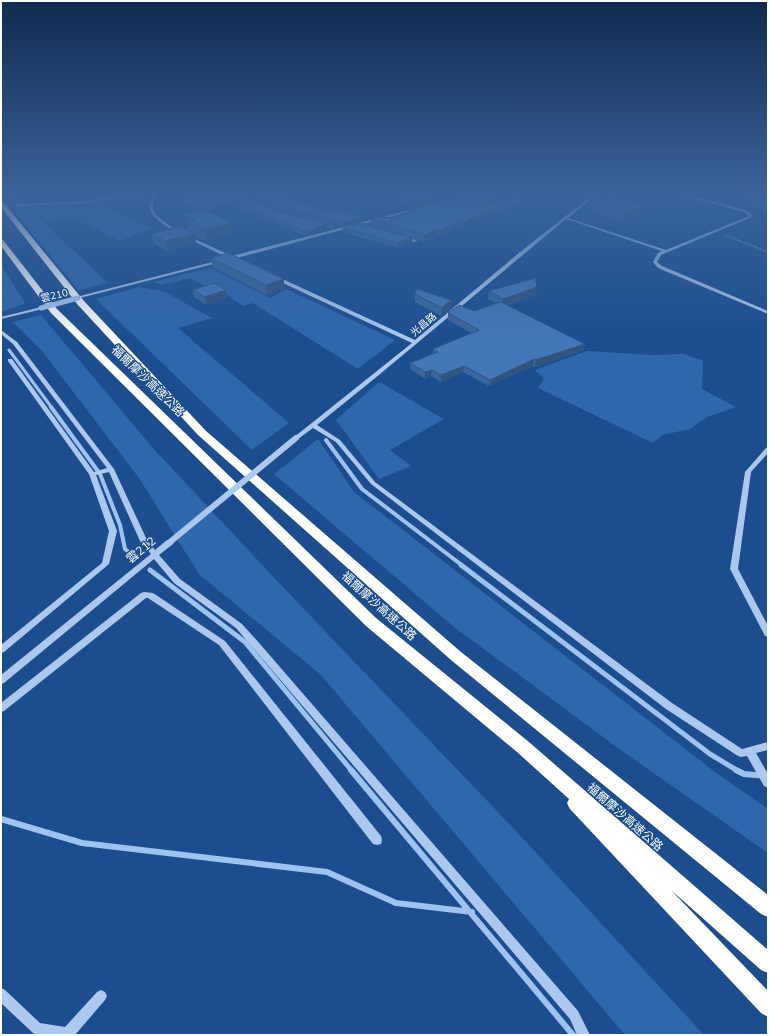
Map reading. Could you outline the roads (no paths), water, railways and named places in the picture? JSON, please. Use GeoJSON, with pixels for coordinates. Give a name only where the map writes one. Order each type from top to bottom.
{"type":"FeatureCollection","features":[{"type":"Feature","properties":{"kind":"highway","name":"福爾摩沙高速公路"},"geometry":{"type":"LineString","coordinates":[[1,241],[54,311],[371,622],[523,747],[768,962]]}},
{"type":"Feature","properties":{"kind":"highway","name":"福爾摩沙高速公路"},"geometry":{"type":"LineString","coordinates":[[31,241],[80,303],[202,433],[456,656],[768,907]]}},
{"type":"Feature","properties":{"kind":"highway"},"geometry":{"type":"LineString","coordinates":[[523,747],[768,1006]]}},
{"type":"Feature","properties":{"kind":"street"},"geometry":{"type":"LineString","coordinates":[[199,241],[235,259]]}},
{"type":"Feature","properties":{"kind":"street","name":"雲210"},"geometry":{"type":"LineString","coordinates":[[1,318],[111,289],[235,259],[296,241]]}},
{"type":"Feature","properties":{"kind":"street","name":"光昌路"},"geometry":{"type":"LineString","coordinates":[[296,438],[537,241]]}},
{"type":"Feature","properties":{"kind":"street"},"geometry":{"type":"LineString","coordinates":[[636,241],[665,251]]}},
{"type":"Feature","properties":{"kind":"street"},"geometry":{"type":"LineString","coordinates":[[690,241],[659,254],[655,262],[660,267],[768,313]]}},
{"type":"Feature","properties":{"kind":"street"},"geometry":{"type":"LineString","coordinates":[[273,277],[415,342]]}},
{"type":"Feature","properties":{"kind":"street"},"geometry":{"type":"LineString","coordinates":[[1,331],[15,343],[111,469],[144,541],[177,581],[239,626],[257,646],[574,1015],[584,1035]]}},
{"type":"Feature","properties":{"kind":"street"},"geometry":{"type":"LineString","coordinates":[[1,650],[106,564],[113,531],[92,474],[10,360]]}},
{"type":"Feature","properties":{"kind":"street"},"geometry":{"type":"LineString","coordinates":[[313,425],[338,441],[373,483],[663,701],[741,753],[768,746]]}},
{"type":"Feature","properties":{"kind":"street","name":"雲212"},"geometry":{"type":"LineString","coordinates":[[1,680],[296,438]]}},
{"type":"Feature","properties":{"kind":"street"},"geometry":{"type":"LineString","coordinates":[[768,449],[748,472],[734,569],[768,634]]}},
{"type":"Feature","properties":{"kind":"street"},"geometry":{"type":"LineString","coordinates":[[92,474],[111,469]]}},
{"type":"Feature","properties":{"kind":"street"},"geometry":{"type":"LineString","coordinates":[[1,708],[144,595],[150,595],[222,643],[377,840]]}},
{"type":"Feature","properties":{"kind":"street"},"geometry":{"type":"LineString","coordinates":[[749,751],[768,783]]}},
{"type":"Feature","properties":{"kind":"street"},"geometry":{"type":"LineString","coordinates":[[1,994],[37,1030],[67,1034],[101,996]]}},
{"type":"Feature","properties":{"kind":"waterway"},"geometry":{"type":"LineString","coordinates":[[9,350],[52,408]]}},
{"type":"Feature","properties":{"kind":"waterway"},"geometry":{"type":"LineString","coordinates":[[51,407],[100,474],[120,525],[125,549],[135,557]]}},
{"type":"Feature","properties":{"kind":"waterway"},"geometry":{"type":"LineString","coordinates":[[326,440],[362,489],[463,566]]}},
{"type":"Feature","properties":{"kind":"waterway"},"geometry":{"type":"LineString","coordinates":[[461,565],[710,754],[738,771]]}},
{"type":"Feature","properties":{"kind":"waterway"},"geometry":{"type":"LineString","coordinates":[[150,570],[245,642],[352,771]]}},
{"type":"Feature","properties":{"kind":"waterway"},"geometry":{"type":"LineString","coordinates":[[351,770],[470,912]]}},
{"type":"Feature","properties":{"kind":"waterway"},"geometry":{"type":"LineString","coordinates":[[738,771],[744,774],[768,776]]}},
{"type":"Feature","properties":{"kind":"waterway"},"geometry":{"type":"LineString","coordinates":[[1,819],[82,843],[327,872],[396,903],[470,912]]}},
{"type":"Feature","properties":{"kind":"waterway"},"geometry":{"type":"LineString","coordinates":[[470,912],[573,1035]]}}]}
